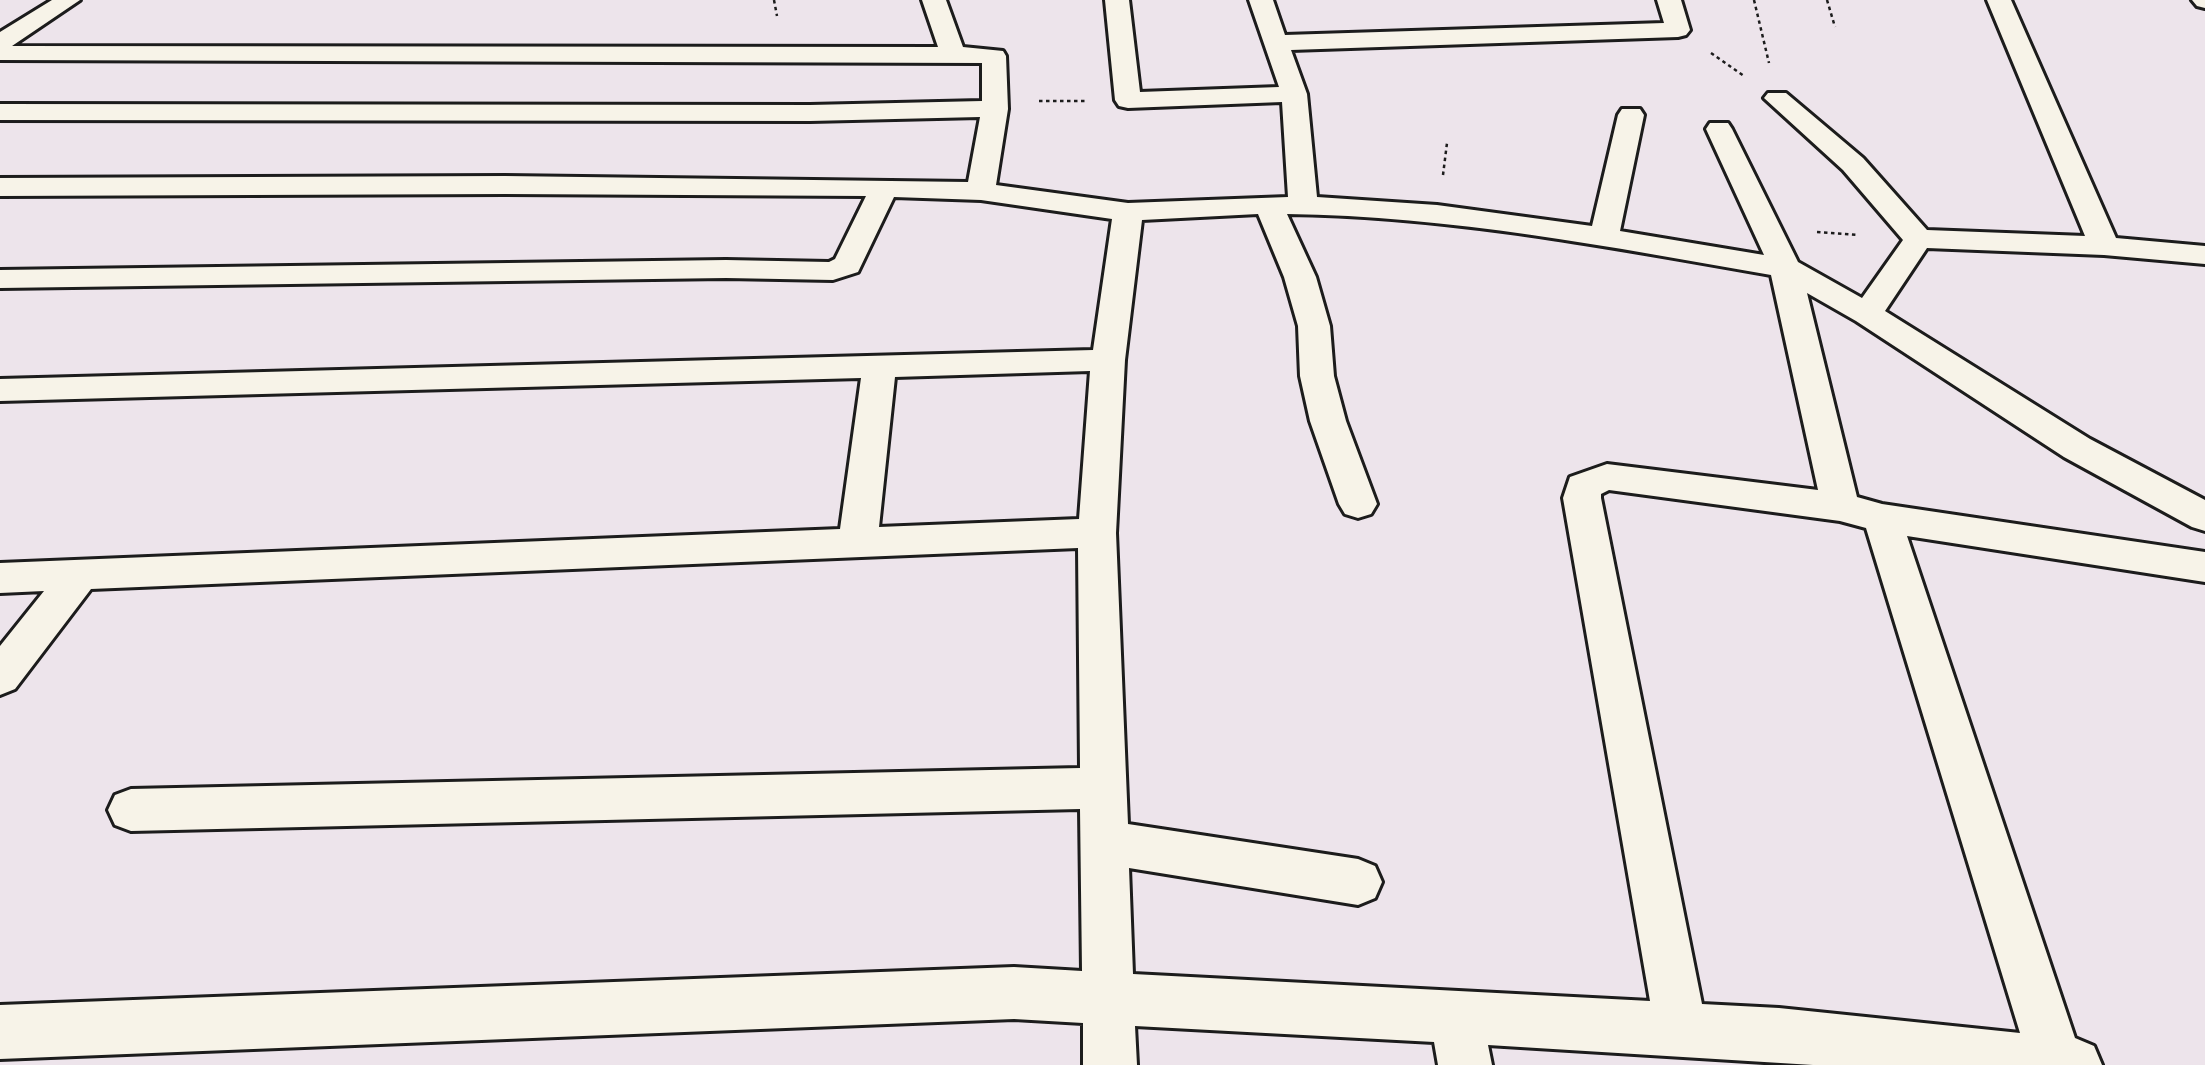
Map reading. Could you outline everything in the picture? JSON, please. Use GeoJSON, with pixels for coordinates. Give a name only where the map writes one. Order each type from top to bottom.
{"type":"FeatureCollection","features":[{"type":"Feature","properties":{"kind":"street"},"geometry":{"type":"LineString","coordinates":[[0,43],[68,0]]}},
{"type":"Feature","properties":{"kind":"street"},"geometry":{"type":"LineString","coordinates":[[934,0],[953,54]]}},
{"type":"Feature","properties":{"kind":"street"},"geometry":{"type":"LineString","coordinates":[[1117,0],[1128,100],[1294,94]]}},
{"type":"Feature","properties":{"kind":"street"},"geometry":{"type":"LineString","coordinates":[[1261,0],[1294,94],[1303,205]]}},
{"type":"Feature","properties":{"kind":"street"},"geometry":{"type":"LineString","coordinates":[[1278,43],[1678,30],[1669,0]]}},
{"type":"Feature","properties":{"kind":"street"},"geometry":{"type":"LineString","coordinates":[[1999,0],[2104,246]]}},
{"type":"Feature","properties":{"kind":"street"},"geometry":{"type":"LineString","coordinates":[[0,19],[35,22]]}},
{"type":"Feature","properties":{"kind":"street"},"geometry":{"type":"LineString","coordinates":[[0,53],[953,54],[994,57],[996,106],[981,191]]}},
{"type":"Feature","properties":{"kind":"street"},"geometry":{"type":"LineString","coordinates":[[436,113],[493,54]]}},
{"type":"Feature","properties":{"kind":"street"},"geometry":{"type":"LineString","coordinates":[[1777,98],[1853,164],[1918,239],[2104,246],[2205,254]]}},
{"type":"Feature","properties":{"kind":"street"},"geometry":{"type":"LineString","coordinates":[[0,112],[810,113],[996,106]]}},
{"type":"Feature","properties":{"kind":"street"},"geometry":{"type":"LineString","coordinates":[[1604,237],[1631,115]]}},
{"type":"Feature","properties":{"kind":"street"},"geometry":{"type":"LineString","coordinates":[[0,1032],[1014,993],[1110,995],[1460,1041],[1681,1030],[1786,1050],[2066,1063],[1861,512],[1785,268],[1769,228],[1719,129]]}},
{"type":"Feature","properties":{"kind":"street"},"geometry":{"type":"LineString","coordinates":[[0,187],[505,185],[981,191],[1128,212],[1269,205],[1413,211],[1604,237],[1785,268],[1867,314],[2077,448],[2205,517]]}},
{"type":"Feature","properties":{"kind":"street"},"geometry":{"type":"LineString","coordinates":[[0,279],[726,269],[833,271],[847,265],[884,188]]}},
{"type":"Feature","properties":{"kind":"street"},"geometry":{"type":"LineString","coordinates":[[1269,205],[1300,277],[1314,326],[1317,376],[1328,421],[1358,504]]}},
{"type":"Feature","properties":{"kind":"street"},"geometry":{"type":"LineString","coordinates":[[1110,1065],[1110,995],[1101,788],[1097,533],[1108,360],[1128,212]]}},
{"type":"Feature","properties":{"kind":"street"},"geometry":{"type":"LineString","coordinates":[[1867,314],[1918,239]]}},
{"type":"Feature","properties":{"kind":"street"},"geometry":{"type":"LineString","coordinates":[[0,390],[1108,360]]}},
{"type":"Feature","properties":{"kind":"street"},"geometry":{"type":"LineString","coordinates":[[858,541],[879,368]]}},
{"type":"Feature","properties":{"kind":"street"},"geometry":{"type":"LineString","coordinates":[[1681,1030],[1582,498],[1583,485],[1607,477],[1861,512],[2205,568]]}},
{"type":"Feature","properties":{"kind":"street"},"geometry":{"type":"LineString","coordinates":[[0,578],[1097,533]]}},
{"type":"Feature","properties":{"kind":"street"},"geometry":{"type":"LineString","coordinates":[[0,677],[80,575]]}},
{"type":"Feature","properties":{"kind":"street"},"geometry":{"type":"LineString","coordinates":[[131,810],[1101,788]]}},
{"type":"Feature","properties":{"kind":"street"},"geometry":{"type":"LineString","coordinates":[[1105,842],[1358,881]]}},
{"type":"Feature","properties":{"kind":"path"},"geometry":{"type":"LineString","coordinates":[[1754,0],[1777,98]]}},
{"type":"Feature","properties":{"kind":"path"},"geometry":{"type":"LineString","coordinates":[[1827,0],[1835,27]]}},
{"type":"Feature","properties":{"kind":"path"},"geometry":{"type":"LineString","coordinates":[[1678,30],[1777,98]]}},
{"type":"Feature","properties":{"kind":"path"},"geometry":{"type":"LineString","coordinates":[[996,106],[1128,100]]}},
{"type":"Feature","properties":{"kind":"path"},"geometry":{"type":"LineString","coordinates":[[1769,228],[1918,239]]}}]}
